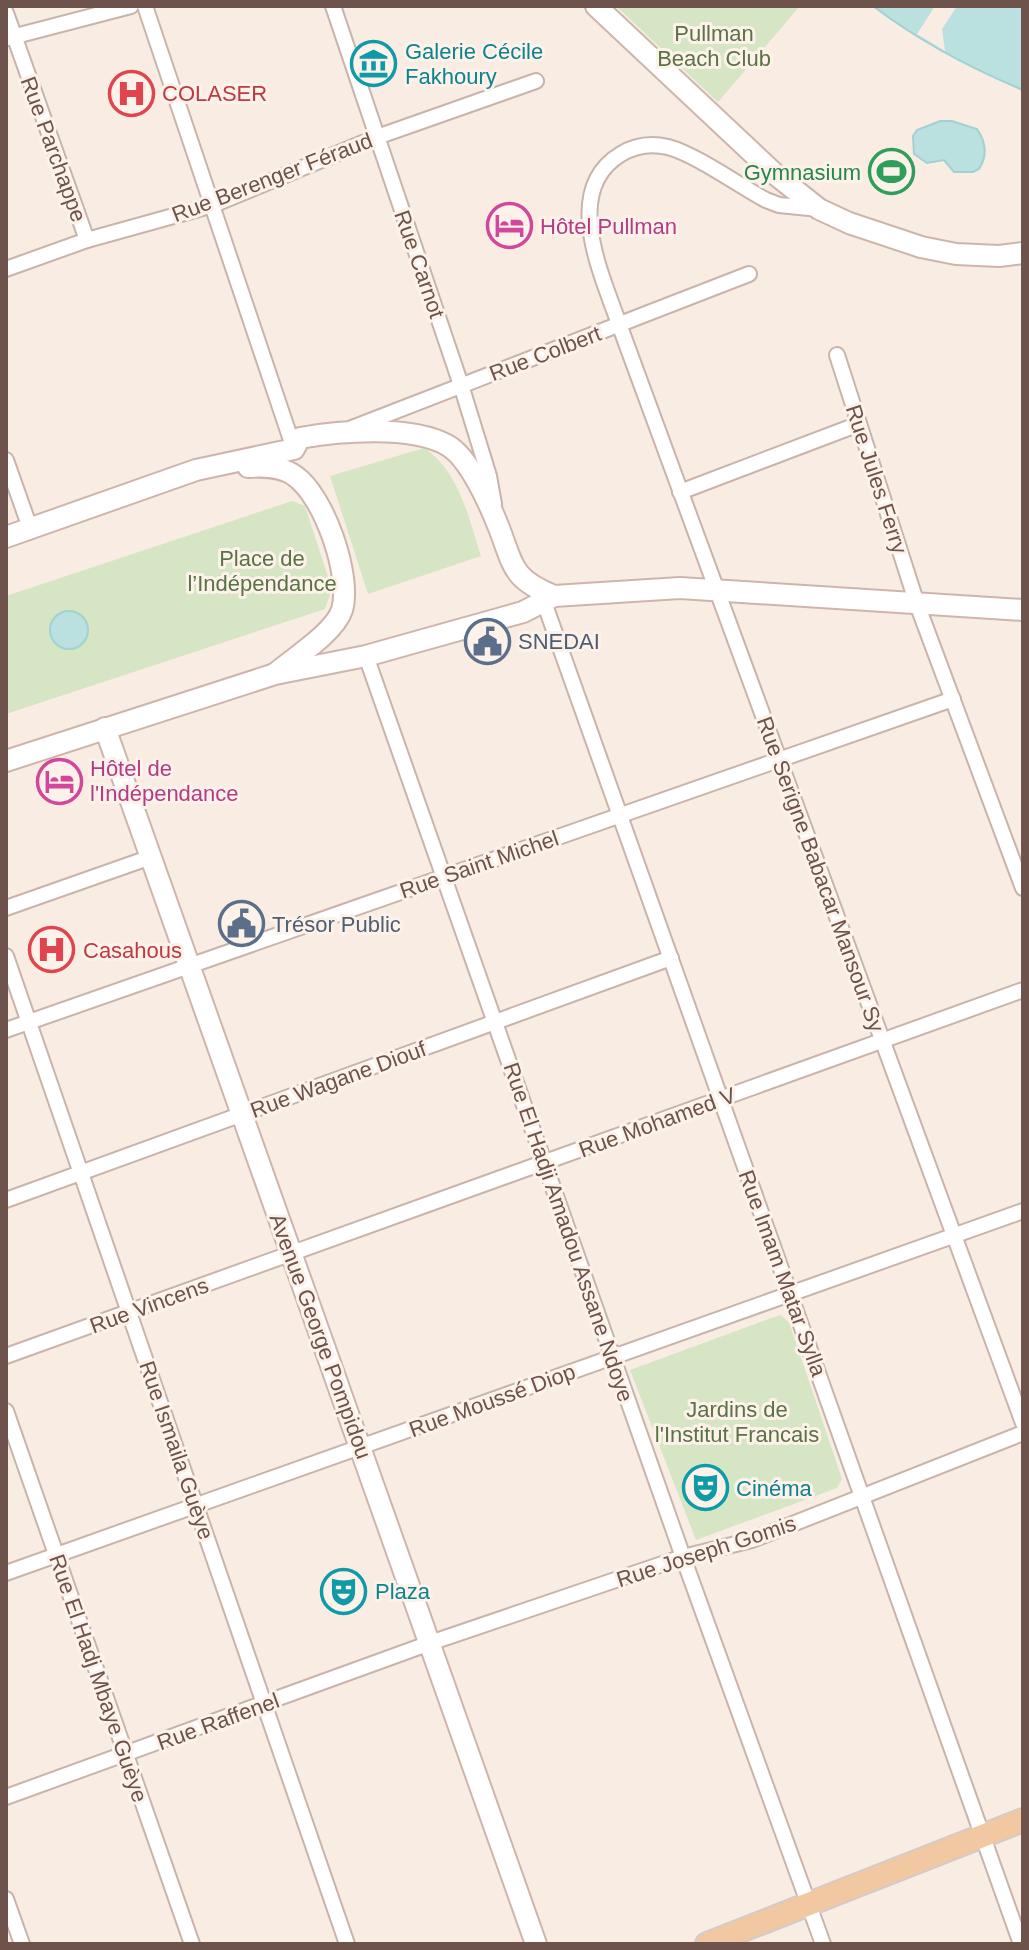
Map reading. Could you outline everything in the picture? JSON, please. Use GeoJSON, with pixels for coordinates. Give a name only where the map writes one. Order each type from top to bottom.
{"type":"FeatureCollection","features":[{"type":"Feature","properties":{"kind":"main road"},"geometry":{"type":"LineString","coordinates":[[707,1944],[1023,1820]]}},
{"type":"Feature","properties":{"kind":"street"},"geometry":{"type":"LineString","coordinates":[[10,37],[131,6]]}},
{"type":"Feature","properties":{"kind":"street"},"geometry":{"type":"LineString","coordinates":[[145,6],[294,449]]}},
{"type":"Feature","properties":{"kind":"street","name":"Rue Carnot"},"geometry":{"type":"LineString","coordinates":[[333,6],[461,385],[489,476],[498,525]]}},
{"type":"Feature","properties":{"kind":"street"},"geometry":{"type":"LineString","coordinates":[[596,6],[765,164],[819,209],[849,223],[921,247],[956,254],[999,256],[1023,253]]}},
{"type":"Feature","properties":{"kind":"street","name":"Rue Parchappe"},"geometry":{"type":"LineString","coordinates":[[6,13],[10,37],[87,240]]}},
{"type":"Feature","properties":{"kind":"street","name":"Rue Berenger Féraud"},"geometry":{"type":"LineString","coordinates":[[6,269],[87,240],[213,205],[377,137],[536,81]]}},
{"type":"Feature","properties":{"kind":"street","name":"Rue Serigne Babacar Mansour Sy"},"geometry":{"type":"LineString","coordinates":[[819,209],[779,205],[677,150],[644,144],[613,159],[601,173],[593,189],[588,213],[590,241],[1023,1423]]}},
{"type":"Feature","properties":{"kind":"street","name":"Rue Colbert"},"geometry":{"type":"LineString","coordinates":[[340,432],[749,274]]}},
{"type":"Feature","properties":{"kind":"street","name":"Rue Jules Ferry"},"geometry":{"type":"LineString","coordinates":[[837,355],[917,604],[1023,888]]}},
{"type":"Feature","properties":{"kind":"street"},"geometry":{"type":"LineString","coordinates":[[680,492],[859,424]]}},
{"type":"Feature","properties":{"kind":"street"},"geometry":{"type":"LineString","coordinates":[[6,537],[196,470],[294,449],[300,438],[363,431],[418,436],[449,446],[474,475],[498,525],[513,567],[529,586],[549,599]]}},
{"type":"Feature","properties":{"kind":"street"},"geometry":{"type":"LineString","coordinates":[[6,460],[30,528]]}},
{"type":"Feature","properties":{"kind":"street"},"geometry":{"type":"LineString","coordinates":[[196,470],[277,467],[294,474],[307,486],[323,512],[342,570],[344,598],[341,612],[331,627],[275,674]]}},
{"type":"Feature","properties":{"kind":"street"},"geometry":{"type":"LineString","coordinates":[[6,761],[275,674],[366,656],[523,612],[549,599],[680,588],[1023,610]]}},
{"type":"Feature","properties":{"kind":"street","name":"Rue Imam Matar Sylla"},"geometry":{"type":"LineString","coordinates":[[549,599],[620,815],[1021,1944]]}},
{"type":"Feature","properties":{"kind":"street","name":"Rue El Hadji Amadou Assane Ndoye"},"geometry":{"type":"LineString","coordinates":[[366,656],[683,1557],[823,1944]]}},
{"type":"Feature","properties":{"kind":"street","name":"Rue Saint Michel"},"geometry":{"type":"LineString","coordinates":[[6,1030],[953,699]]}},
{"type":"Feature","properties":{"kind":"street","name":"Avenue George Pompidou"},"geometry":{"type":"LineString","coordinates":[[105,728],[536,1944]]}},
{"type":"Feature","properties":{"kind":"street"},"geometry":{"type":"LineString","coordinates":[[6,908],[151,857]]}},
{"type":"Feature","properties":{"kind":"street","name":"Rue Ismaila Guèye"},"geometry":{"type":"LineString","coordinates":[[6,956],[347,1944]]}},
{"type":"Feature","properties":{"kind":"street","name":"Rue Wagane Diouf"},"geometry":{"type":"LineString","coordinates":[[6,1200],[671,958]]}},
{"type":"Feature","properties":{"kind":"street","name":"Rue Mohamed V"},"geometry":{"type":"LineString","coordinates":[[292,1254],[1023,990]]}},
{"type":"Feature","properties":{"kind":"street","name":"Rue Moussé Diop"},"geometry":{"type":"LineString","coordinates":[[6,1573],[1023,1211]]}},
{"type":"Feature","properties":{"kind":"street","name":"Rue Vincens"},"geometry":{"type":"LineString","coordinates":[[6,1356],[292,1254]]}},
{"type":"Feature","properties":{"kind":"street","name":"Rue El Hadj Mbaye Guèye"},"geometry":{"type":"LineString","coordinates":[[6,1411],[192,1944]]}},
{"type":"Feature","properties":{"kind":"street","name":"Rue Joseph Gomis"},"geometry":{"type":"LineString","coordinates":[[430,1643],[683,1557],[752,1540],[1023,1433]]}},
{"type":"Feature","properties":{"kind":"street","name":"Rue Raffenel"},"geometry":{"type":"LineString","coordinates":[[6,1797],[430,1643]]}},
{"type":"Feature","properties":{"kind":"street"},"geometry":{"type":"LineString","coordinates":[[6,1899],[22,1944]]}},
{"type":"Feature","properties":{"kind":"green space","name":"Pullman Beach Club"},"geometry":{"type":"Polygon","coordinates":[[[616,6],[800,6],[718,102],[616,6]]]}},
{"type":"Feature","properties":{"kind":"green space"},"geometry":{"type":"Polygon","coordinates":[[[424,448],[454,482],[481,556],[368,594],[330,476],[424,448]]]}},
{"type":"Feature","properties":{"kind":"green space","name":"Place de l’Indépendance"},"geometry":{"type":"Polygon","coordinates":[[[292,501],[305,506],[332,589],[325,609],[6,714],[6,596],[292,501]]]}},
{"type":"Feature","properties":{"kind":"green space","name":"Jardins de l'Institut Francais"},"geometry":{"type":"Polygon","coordinates":[[[780,1315],[789,1322],[842,1479],[837,1488],[696,1540],[630,1370],[780,1315]]]}},
{"type":"Feature","properties":{"kind":"water"},"geometry":{"type":"Polygon","coordinates":[[[873,6],[1023,6],[1023,90],[945,53],[873,6]]]}},
{"type":"Feature","properties":{"kind":"water"},"geometry":{"type":"Polygon","coordinates":[[[940,121],[952,121],[977,129],[985,149],[979,169],[954,172],[944,160],[927,163],[914,154],[913,136],[917,130],[940,121]]]}},
{"type":"Feature","properties":{"kind":"water"},"geometry":{"type":"Polygon","coordinates":[[[69,611],[82,617],[88,630],[82,643],[69,649],[56,643],[50,630],[56,617],[69,611]]]}},
{"type":"Feature","properties":{"kind":"pier"},"geometry":{"type":"Polygon","coordinates":[[[935,6],[957,6],[942,29],[945,51],[917,34],[935,6]]]}},
{"type":"Feature","properties":{"kind":"place","name":"Galerie Cécile Fakhoury"},"geometry":{"type":"Point","coordinates":[374,64]}},
{"type":"Feature","properties":{"kind":"place","name":"COLASER"},"geometry":{"type":"Point","coordinates":[131,93]}},
{"type":"Feature","properties":{"kind":"place","name":"Gymnasium"},"geometry":{"type":"Point","coordinates":[892,172]}},
{"type":"Feature","properties":{"kind":"place","name":"Hôtel Pullman"},"geometry":{"type":"Point","coordinates":[509,226]}},
{"type":"Feature","properties":{"kind":"place","name":"SNEDAI"},"geometry":{"type":"Point","coordinates":[487,641]}},
{"type":"Feature","properties":{"kind":"place","name":"Hôtel de l'Indépendance"},"geometry":{"type":"Point","coordinates":[59,781]}},
{"type":"Feature","properties":{"kind":"place","name":"Trésor Public"},"geometry":{"type":"Point","coordinates":[241,924]}},
{"type":"Feature","properties":{"kind":"place","name":"Casahous"},"geometry":{"type":"Point","coordinates":[52,950]}},
{"type":"Feature","properties":{"kind":"place","name":"Cinéma"},"geometry":{"type":"Point","coordinates":[705,1488]}},
{"type":"Feature","properties":{"kind":"place","name":"Plaza"},"geometry":{"type":"Point","coordinates":[344,1591]}}]}
